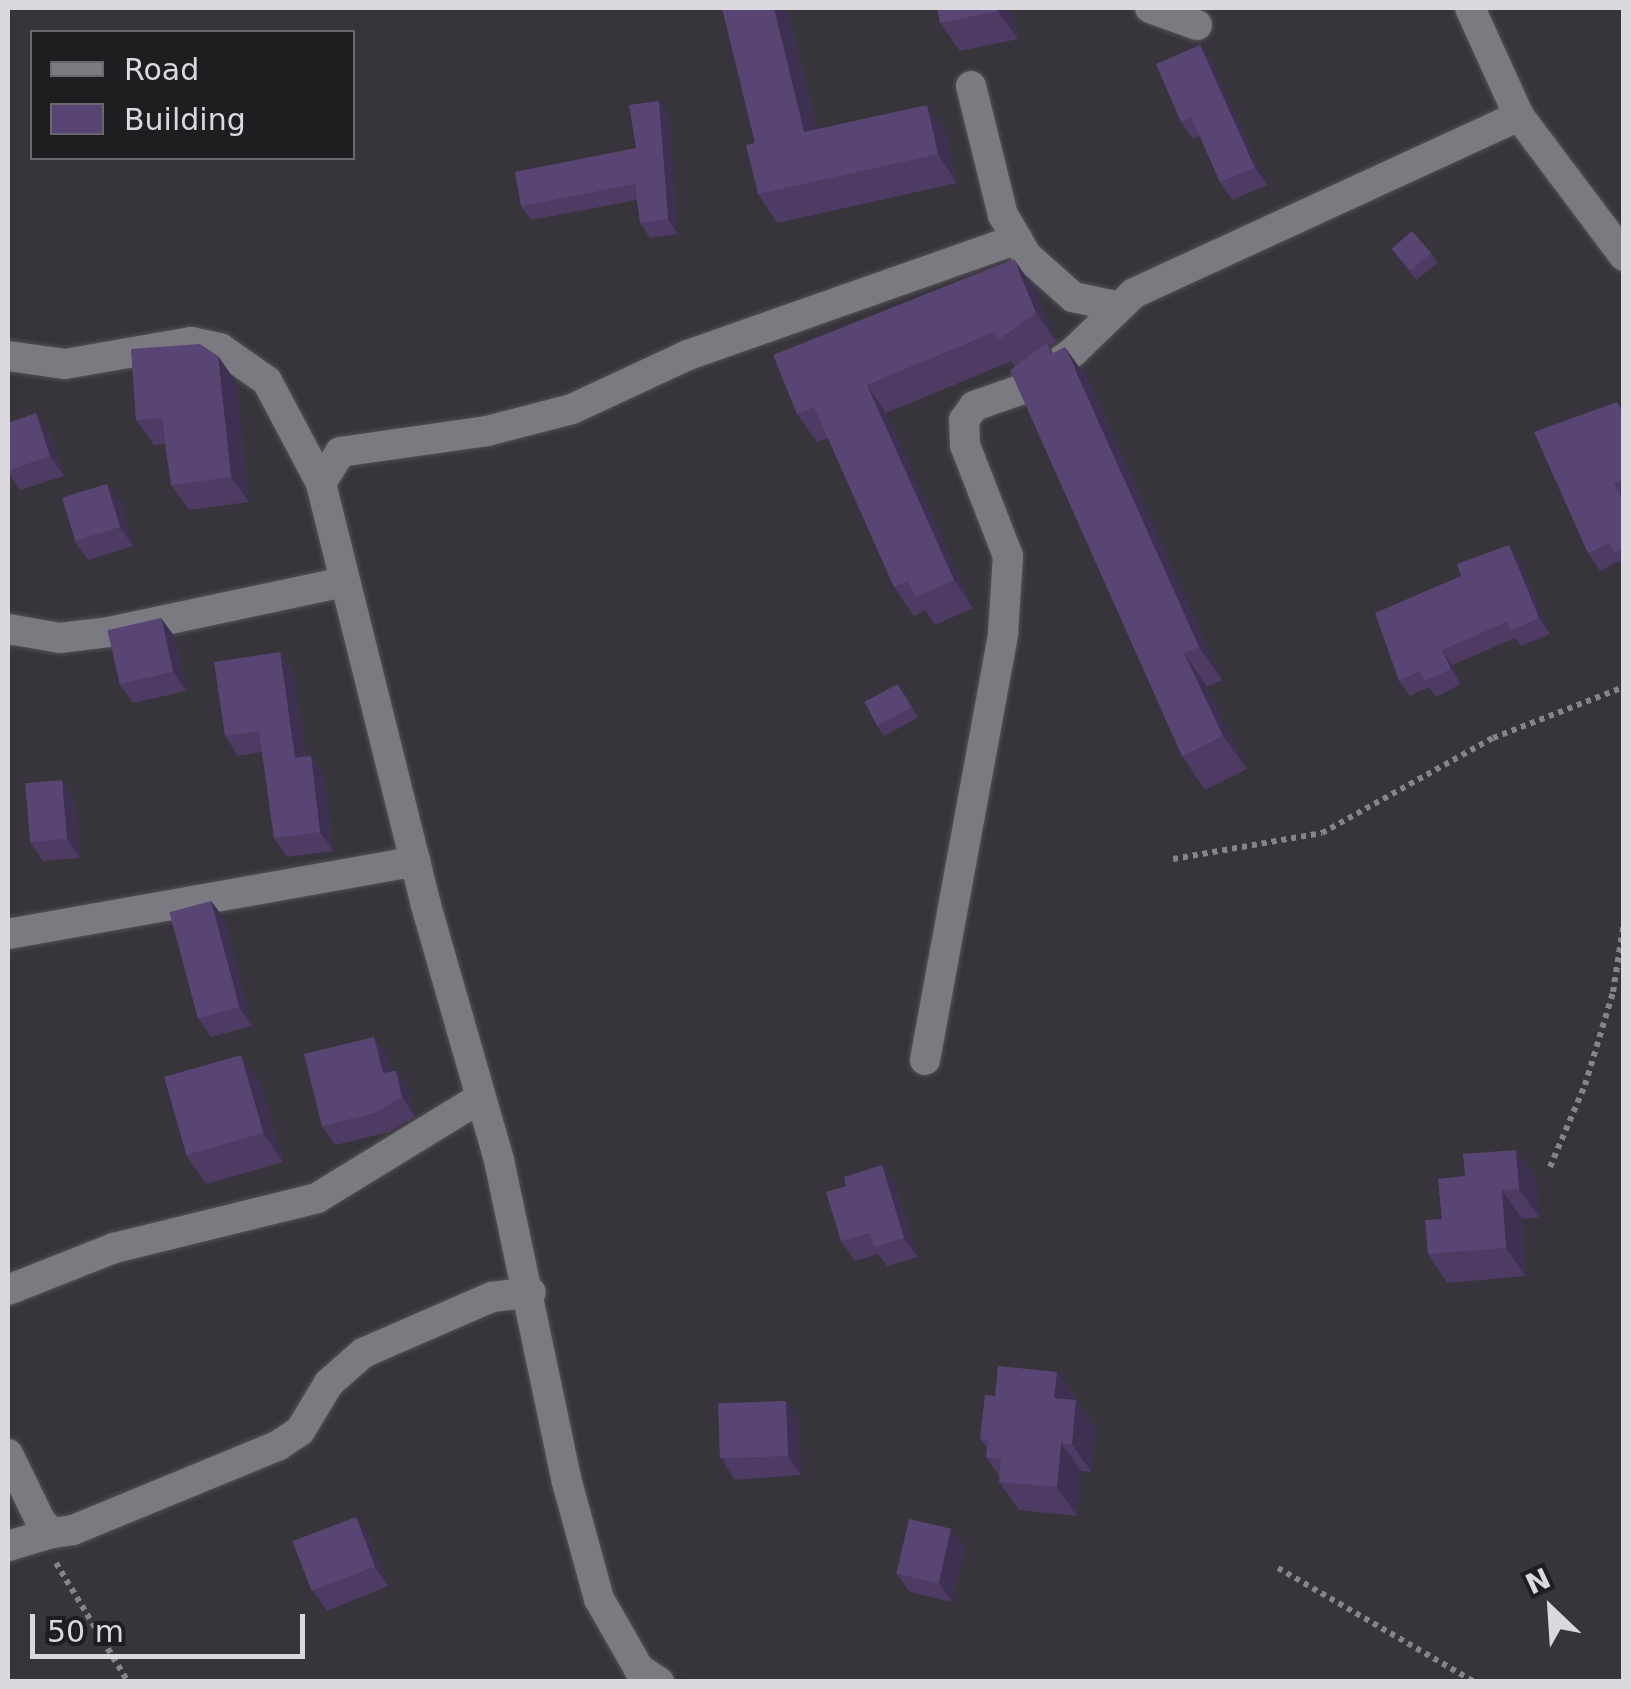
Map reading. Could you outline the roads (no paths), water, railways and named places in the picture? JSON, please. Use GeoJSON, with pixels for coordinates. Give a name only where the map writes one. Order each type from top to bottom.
{"type":"FeatureCollection","features":[{"type":"Feature","properties":{"kind":"street"},"geometry":{"type":"LineString","coordinates":[[1150,8],[1197,26]]}},
{"type":"Feature","properties":{"kind":"street"},"geometry":{"type":"LineString","coordinates":[[1470,8],[1519,116],[1624,256]]}},
{"type":"Feature","properties":{"kind":"street"},"geometry":{"type":"LineString","coordinates":[[971,86],[984,154],[1017,238],[1056,286],[1073,298],[1116,306]]}},
{"type":"Feature","properties":{"kind":"street"},"geometry":{"type":"LineString","coordinates":[[925,1060],[1004,614],[1008,556],[965,446],[964,420],[974,406],[1020,390],[1074,352],[1116,306],[1519,116]]}},
{"type":"Feature","properties":{"kind":"street"},"geometry":{"type":"LineString","coordinates":[[320,483],[340,452],[487,431],[572,410],[688,355],[1017,238]]}},
{"type":"Feature","properties":{"kind":"street"},"geometry":{"type":"LineString","coordinates":[[8,356],[65,364],[192,342],[220,348],[268,381],[320,483],[344,582],[374,678],[416,862],[531,1292],[566,1478],[599,1600],[639,1669],[659,1682]]}},
{"type":"Feature","properties":{"kind":"street"},"geometry":{"type":"LineString","coordinates":[[8,629],[60,638],[109,632],[344,582]]}},
{"type":"Feature","properties":{"kind":"street"},"geometry":{"type":"LineString","coordinates":[[8,934],[416,862]]}},
{"type":"Feature","properties":{"kind":"street"},"geometry":{"type":"LineString","coordinates":[[8,1290],[114,1248],[316,1198],[480,1098]]}},
{"type":"Feature","properties":{"kind":"street"},"geometry":{"type":"LineString","coordinates":[[8,1546],[108,1517],[279,1446],[300,1431],[329,1384],[363,1353],[492,1297],[531,1292]]}},
{"type":"Feature","properties":{"kind":"street"},"geometry":{"type":"LineString","coordinates":[[8,1454],[47,1534]]}}]}
